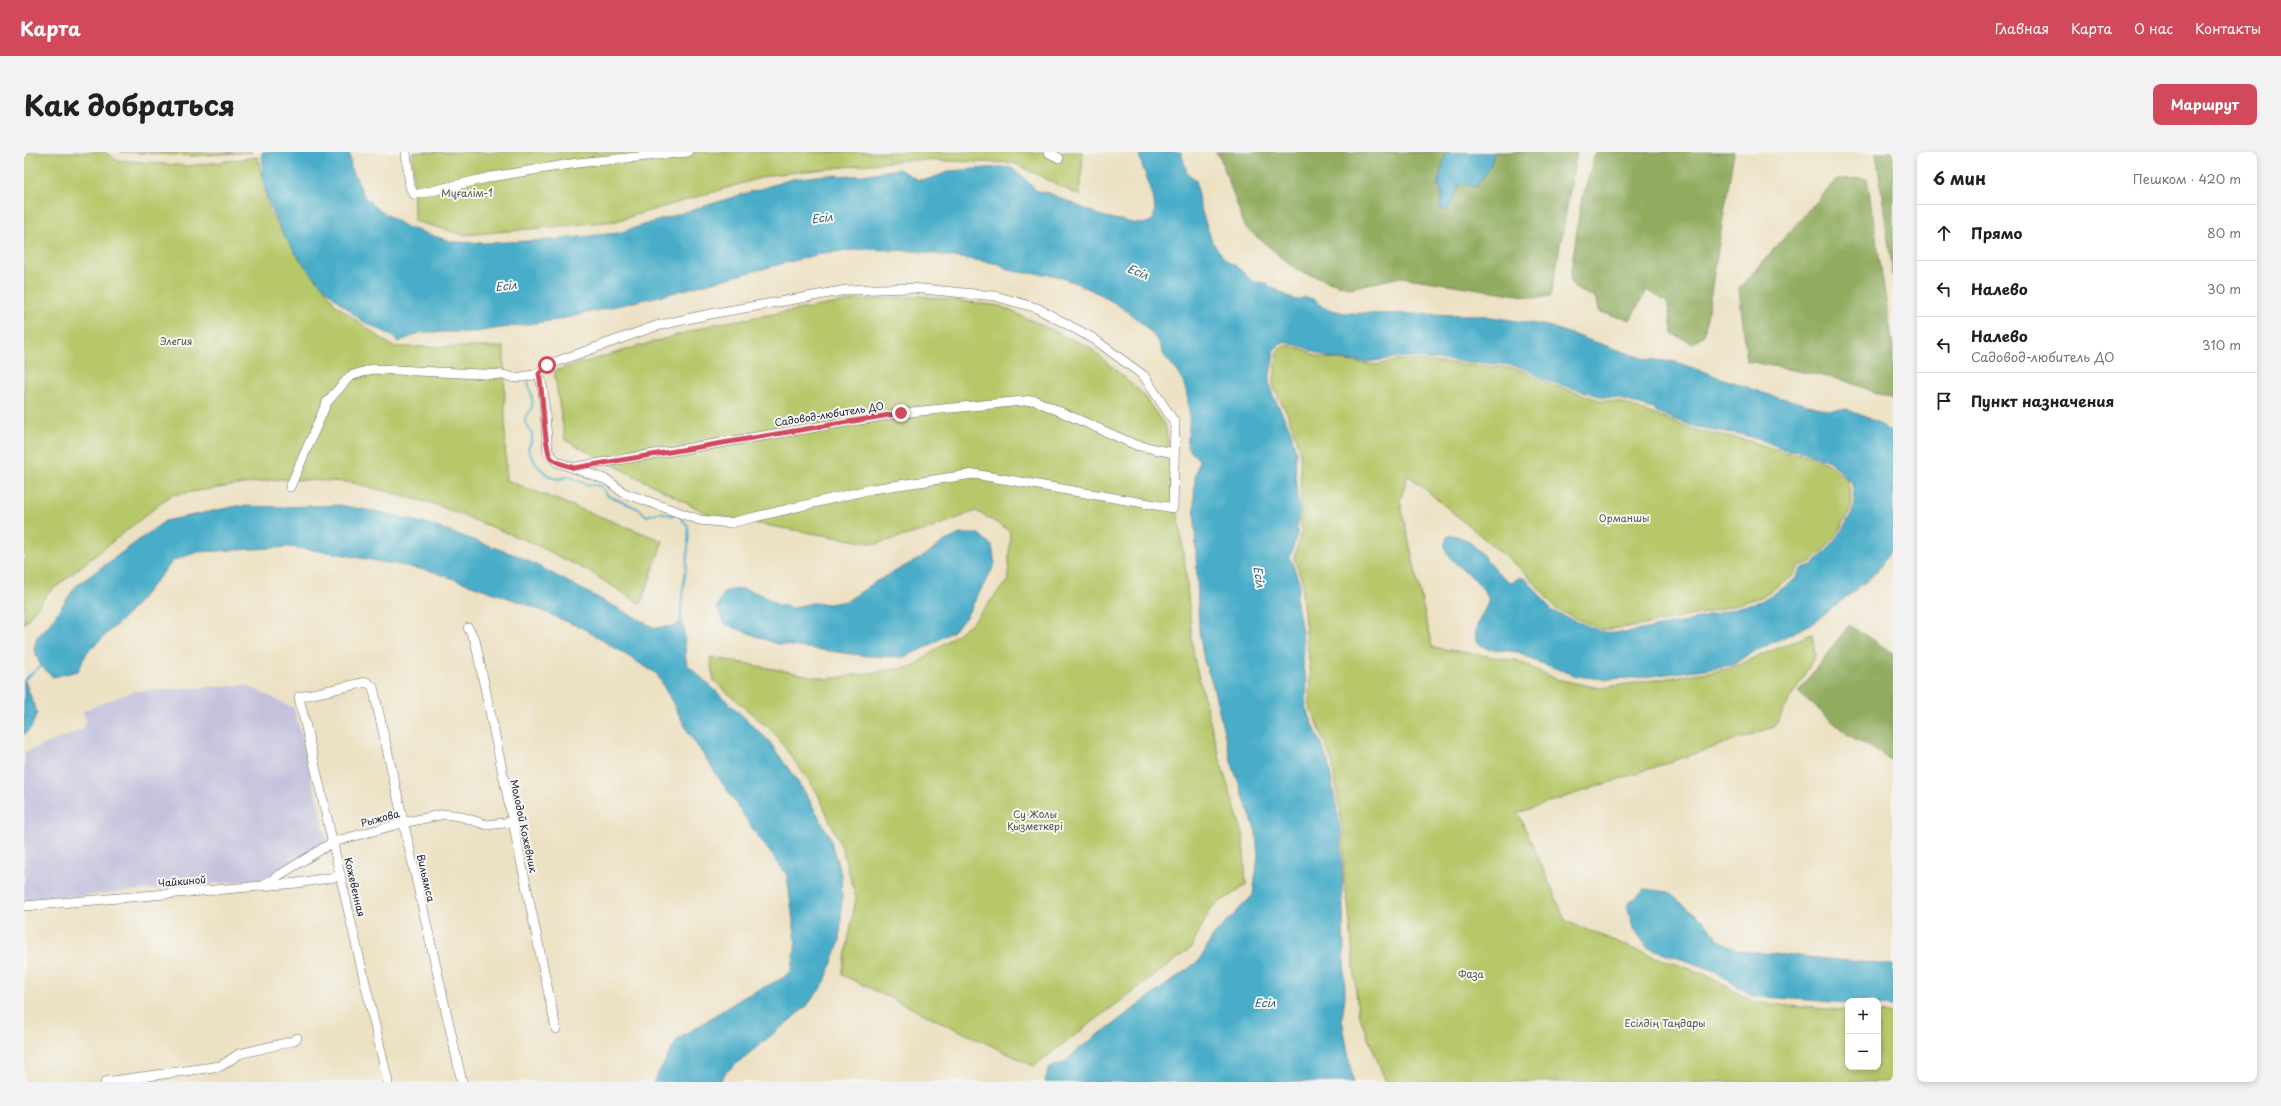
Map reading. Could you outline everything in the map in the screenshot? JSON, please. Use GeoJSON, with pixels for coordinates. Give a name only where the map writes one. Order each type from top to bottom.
{"type":"FeatureCollection","features":[{"type":"Feature","properties":{"kind":"street"},"geometry":{"type":"LineString","coordinates":[[406,152],[410,187],[414,194],[419,194],[491,177],[577,163],[688,152]]}},
{"type":"Feature","properties":{"kind":"street"},"geometry":{"type":"LineString","coordinates":[[1048,152],[1059,158]]}},
{"type":"Feature","properties":{"kind":"street"},"geometry":{"type":"LineString","coordinates":[[290,487],[326,402],[350,376],[373,369],[496,375],[515,378],[539,374],[547,365],[656,326],[710,314],[840,291],[912,288],[995,296],[1037,308],[1094,339],[1144,376],[1175,423],[1173,508],[974,474],[872,489],[730,523],[700,520],[624,493],[607,480],[557,462],[548,452],[543,390],[539,374]]}},
{"type":"Feature","properties":{"kind":"street","name":"Садовод-любитель ДО"},"geometry":{"type":"LineString","coordinates":[[574,468],[901,413],[1034,400],[1136,445],[1174,453]]}},
{"type":"Feature","properties":{"kind":"street","name":"Молодой Кожевник"},"geometry":{"type":"LineString","coordinates":[[468,628],[475,640],[556,1030]]}},
{"type":"Feature","properties":{"kind":"street","name":"Кожевенная"},"geometry":{"type":"LineString","coordinates":[[367,682],[299,697],[388,1082]]}},
{"type":"Feature","properties":{"kind":"street","name":"Вильямса"},"geometry":{"type":"LineString","coordinates":[[367,682],[373,687],[402,824],[462,1082]]}},
{"type":"Feature","properties":{"kind":"street","name":"Рыжова"},"geometry":{"type":"LineString","coordinates":[[264,885],[333,842],[402,824],[445,814],[459,816],[487,825],[512,822]]}},
{"type":"Feature","properties":{"kind":"street","name":"Чайкиной"},"geometry":{"type":"LineString","coordinates":[[24,906],[297,883],[341,876]]}},
{"type":"Feature","properties":{"kind":"street"},"geometry":{"type":"LineString","coordinates":[[105,1082],[220,1066],[239,1054],[293,1041],[297,1038]]}},
{"type":"Feature","properties":{"kind":"shaded area"},"geometry":{"type":"Polygon","coordinates":[[[246,685],[294,708],[327,840],[264,879],[24,901],[24,753],[83,729],[86,721],[83,711],[134,691],[246,685]]]}},
{"type":"Feature","properties":{"kind":"green space","name":"Элегия"},"geometry":{"type":"Polygon","coordinates":[[[24,152],[105,152],[116,160],[189,166],[258,157],[270,213],[336,305],[393,347],[504,347],[506,480],[663,541],[641,604],[590,572],[530,542],[434,504],[350,482],[279,479],[171,495],[48,593],[24,624],[24,152]]]}},
{"type":"Feature","properties":{"kind":"green space"},"geometry":{"type":"Polygon","coordinates":[[[121,152],[252,152],[194,156],[121,152]]]}},
{"type":"Feature","properties":{"kind":"green space","name":"Мұғалім-1"},"geometry":{"type":"Polygon","coordinates":[[[413,152],[1083,152],[1080,196],[1014,163],[908,160],[770,175],[616,221],[465,235],[414,221],[413,152]]]}},
{"type":"Feature","properties":{"kind":"green space"},"geometry":{"type":"Polygon","coordinates":[[[1215,152],[1446,152],[1438,184],[1442,192],[1440,208],[1448,210],[1460,183],[1476,187],[1490,166],[1493,152],[1577,152],[1551,296],[1538,298],[1401,277],[1350,288],[1297,270],[1245,227],[1220,157],[1215,152]]]}},
{"type":"Feature","properties":{"kind":"green space"},"geometry":{"type":"Polygon","coordinates":[[[1596,152],[1734,152],[1704,335],[1692,343],[1673,334],[1667,302],[1647,290],[1630,320],[1600,312],[1595,298],[1574,288],[1570,279],[1580,207],[1596,152]]]}},
{"type":"Feature","properties":{"kind":"green space"},"geometry":{"type":"Polygon","coordinates":[[[1876,152],[1893,152],[1893,276],[1876,152]]]}},
{"type":"Feature","properties":{"kind":"green space"},"geometry":{"type":"Polygon","coordinates":[[[1867,178],[1893,347],[1893,399],[1843,380],[1747,361],[1739,288],[1837,179],[1867,178]]]}},
{"type":"Feature","properties":{"kind":"green space","name":"Су Жолы Қызметкері"},"geometry":{"type":"Polygon","coordinates":[[[921,296],[1000,306],[1089,347],[1141,392],[1166,427],[1185,565],[1194,659],[1221,764],[1243,834],[1246,885],[1211,908],[1191,948],[1034,1066],[842,975],[856,898],[842,848],[817,792],[775,734],[714,681],[710,657],[827,679],[912,667],[972,623],[1008,580],[1010,531],[976,511],[932,528],[876,544],[712,516],[565,440],[554,371],[715,324],[856,300],[921,296]]]}},
{"type":"Feature","properties":{"kind":"green space","name":"Орманшы"},"geometry":{"type":"Polygon","coordinates":[[[1287,345],[1303,349],[1318,357],[1375,365],[1400,360],[1513,368],[1527,372],[1540,381],[1603,401],[1620,402],[1698,431],[1738,438],[1785,452],[1807,455],[1828,464],[1847,480],[1852,505],[1840,529],[1812,562],[1800,565],[1793,576],[1761,597],[1710,612],[1639,626],[1603,630],[1556,609],[1529,576],[1408,475],[1400,501],[1432,647],[1518,661],[1555,679],[1601,688],[1728,669],[1812,634],[1815,656],[1774,727],[1518,813],[1566,921],[1644,953],[1704,974],[1756,1003],[1845,1011],[1845,1070],[1881,1070],[1881,1013],[1893,1014],[1893,1082],[1386,1082],[1358,1012],[1348,903],[1344,881],[1343,831],[1332,762],[1310,705],[1311,678],[1302,595],[1303,583],[1294,558],[1301,532],[1300,451],[1288,415],[1273,386],[1278,350],[1287,345]]]}},
{"type":"Feature","properties":{"kind":"green space"},"geometry":{"type":"Polygon","coordinates":[[[1849,625],[1893,653],[1893,761],[1847,734],[1798,692],[1849,625]]]}},
{"type":"Feature","properties":{"kind":"water","name":"Есіл"},"geometry":{"type":"Polygon","coordinates":[[[262,152],[349,152],[351,167],[364,196],[376,208],[406,227],[453,242],[486,243],[551,240],[618,233],[792,179],[826,175],[856,176],[899,169],[918,180],[929,179],[951,171],[1000,167],[1011,168],[1021,175],[1037,191],[1049,193],[1101,216],[1144,224],[1153,220],[1155,211],[1152,194],[1139,152],[1181,152],[1187,173],[1196,180],[1199,203],[1212,242],[1226,260],[1235,265],[1253,282],[1264,283],[1295,300],[1306,297],[1316,300],[1324,308],[1345,313],[1479,315],[1548,326],[1645,359],[1676,362],[1766,394],[1828,410],[1846,409],[1875,421],[1893,434],[1893,546],[1881,566],[1869,579],[1813,623],[1747,655],[1733,665],[1644,677],[1609,679],[1593,678],[1577,676],[1532,660],[1519,652],[1488,649],[1476,642],[1475,636],[1477,625],[1489,600],[1480,585],[1450,558],[1445,547],[1448,536],[1457,536],[1466,540],[1482,554],[1496,571],[1512,583],[1518,578],[1526,578],[1552,611],[1602,632],[1625,633],[1686,622],[1761,601],[1788,585],[1796,578],[1802,568],[1813,565],[1829,548],[1846,524],[1855,505],[1852,484],[1829,461],[1805,452],[1783,449],[1762,440],[1740,434],[1696,427],[1662,415],[1653,409],[1618,398],[1603,397],[1541,379],[1529,370],[1512,365],[1400,357],[1367,362],[1335,359],[1318,354],[1304,347],[1285,342],[1275,348],[1269,381],[1272,393],[1290,429],[1296,452],[1295,476],[1299,510],[1297,534],[1290,557],[1300,584],[1296,598],[1304,645],[1303,669],[1307,681],[1306,707],[1328,762],[1341,832],[1345,996],[1342,1019],[1353,1082],[1045,1082],[1049,1068],[1064,1063],[1075,1052],[1200,960],[1213,936],[1253,895],[1258,857],[1256,832],[1231,761],[1212,682],[1204,661],[1199,631],[1194,499],[1195,478],[1199,460],[1187,447],[1189,405],[1186,389],[1181,377],[1165,357],[1159,343],[1150,331],[1126,311],[1112,302],[1084,287],[1056,276],[1012,271],[1000,264],[917,251],[864,249],[823,253],[668,294],[556,320],[474,332],[422,332],[398,342],[384,331],[360,319],[344,306],[314,277],[301,261],[279,227],[271,208],[264,184],[262,152]]]}},
{"type":"Feature","properties":{"kind":"water"},"geometry":{"type":"Polygon","coordinates":[[[1446,152],[1494,153],[1489,167],[1476,187],[1460,183],[1448,210],[1440,209],[1442,192],[1438,184],[1446,152]]]}},
{"type":"Feature","properties":{"kind":"water"},"geometry":{"type":"Polygon","coordinates":[[[339,505],[383,513],[428,524],[521,557],[655,628],[676,626],[681,621],[684,629],[687,664],[769,741],[806,794],[829,835],[841,875],[842,898],[840,940],[824,984],[806,1007],[725,1073],[720,1082],[653,1082],[678,1039],[744,997],[783,978],[792,970],[796,942],[787,875],[755,832],[690,735],[657,674],[584,629],[526,604],[431,571],[334,553],[289,547],[198,552],[174,560],[127,615],[87,652],[78,671],[53,677],[41,666],[34,649],[37,637],[49,625],[76,586],[165,521],[237,506],[285,507],[339,505]]]}},
{"type":"Feature","properties":{"kind":"water"},"geometry":{"type":"Polygon","coordinates":[[[960,534],[979,534],[992,546],[995,564],[966,617],[952,632],[921,650],[904,657],[867,656],[777,644],[725,624],[717,607],[725,591],[742,589],[760,594],[776,604],[793,608],[812,603],[829,604],[847,601],[877,581],[926,555],[943,542],[960,534]]]}},
{"type":"Feature","properties":{"kind":"water"},"geometry":{"type":"Polygon","coordinates":[[[24,679],[37,713],[31,728],[24,735],[24,679]]]}},
{"type":"Feature","properties":{"kind":"water"},"geometry":{"type":"Polygon","coordinates":[[[1645,889],[1668,892],[1705,922],[1720,941],[1741,951],[1893,965],[1893,1007],[1881,1006],[1881,998],[1845,998],[1845,1003],[1753,996],[1713,970],[1647,947],[1633,927],[1627,905],[1645,889]]]}},
{"type":"Feature","properties":{"kind":"waterway"},"geometry":{"type":"LineString","coordinates":[[528,382],[532,394],[531,409],[525,418],[526,424],[532,434],[528,449],[536,463],[544,472],[553,478],[559,479],[568,476],[586,484],[601,486],[608,496],[639,509],[647,516],[659,512],[675,516]]}},
{"type":"Feature","properties":{"kind":"waterway"},"geometry":{"type":"LineString","coordinates":[[680,517],[688,526],[689,538],[682,597],[681,621]]}},
{"type":"Feature","properties":{"kind":"waterway"},"geometry":{"type":"LineString","coordinates":[[25,679],[41,666]]}},
{"type":"Feature","properties":{"kind":"route"},"geometry":{"type":"LineString","coordinates":[[547,365],[539,374],[543,390],[548,452],[551,458],[557,462],[574,468],[901,413]]}},
{"type":"Feature","properties":{"kind":"park label","name":"Фаза"},"geometry":{"type":"Point","coordinates":[1471,974]}},
{"type":"Feature","properties":{"kind":"park label","name":"Есілдің Таңдары"},"geometry":{"type":"Point","coordinates":[1665,1023]}}]}
